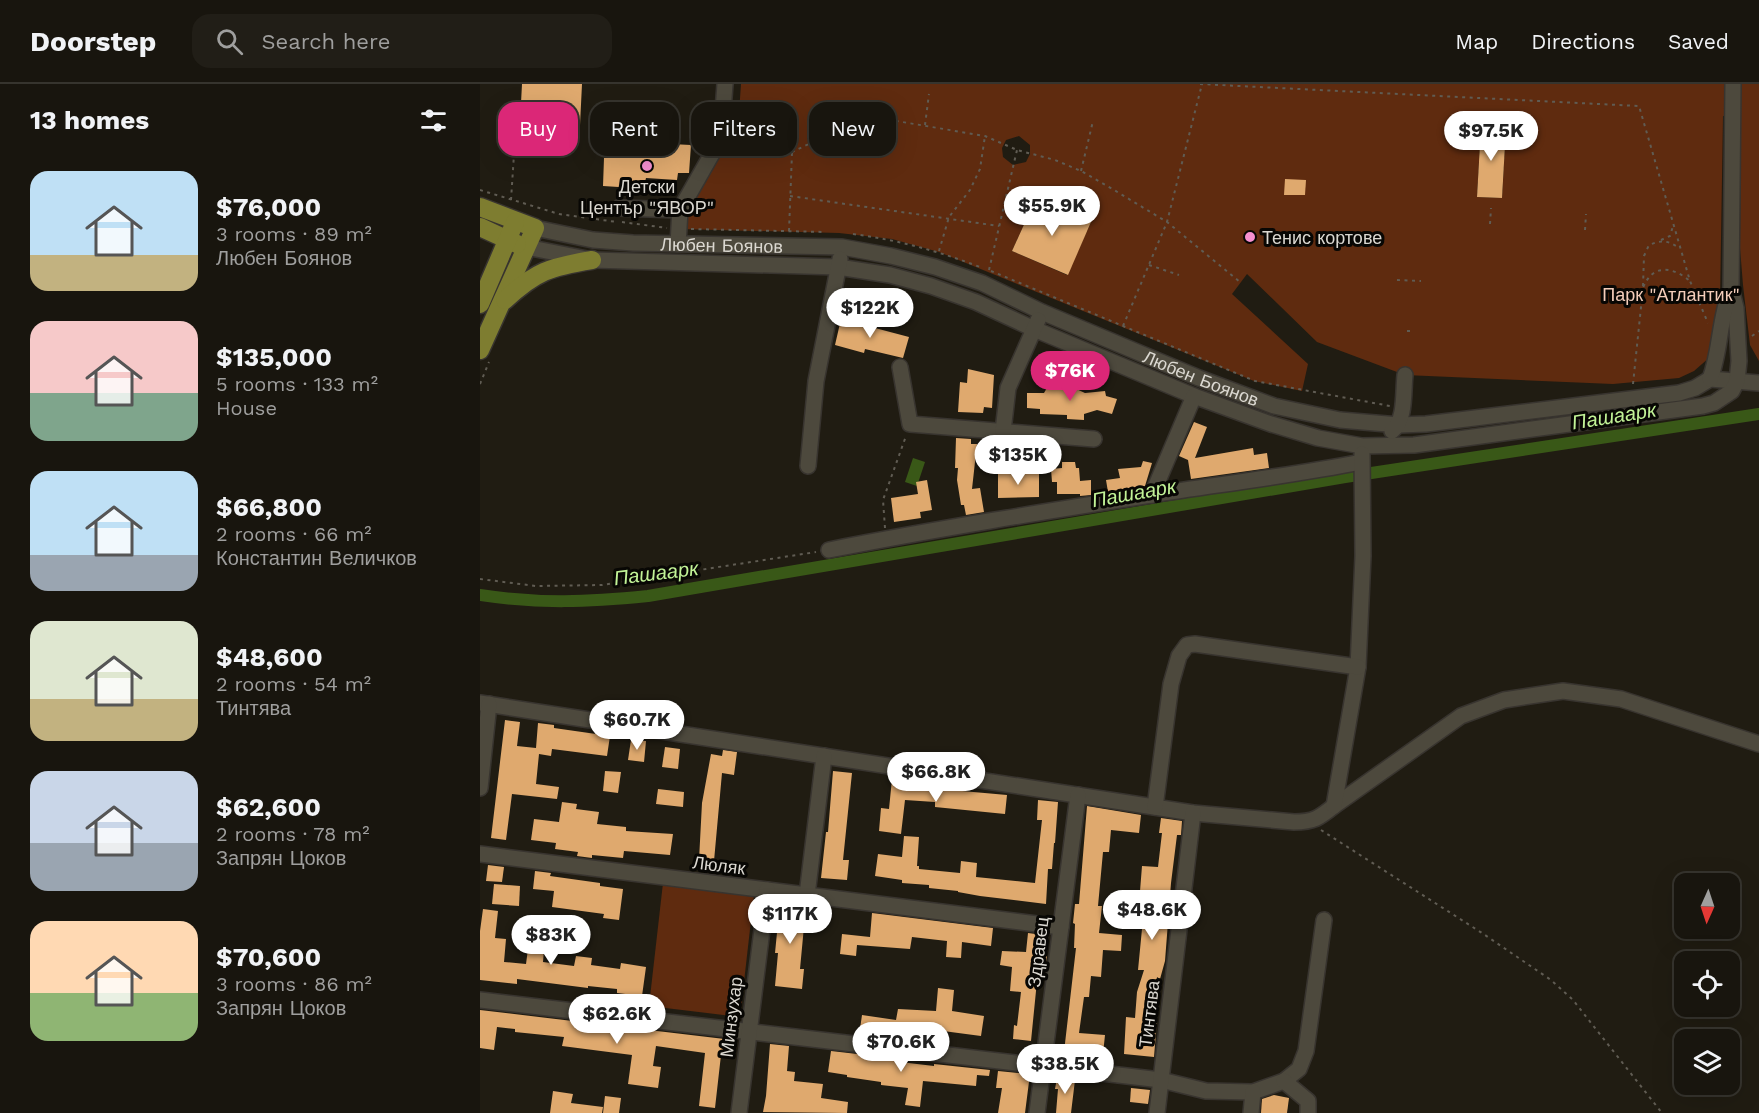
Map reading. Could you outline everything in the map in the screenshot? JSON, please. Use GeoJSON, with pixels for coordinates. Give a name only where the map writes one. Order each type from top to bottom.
{"type":"FeatureCollection","features":[{"type":"Feature","properties":{"kind":"main road","name":"Любен Боянов"},"geometry":{"type":"LineString","coordinates":[[480,207],[514,222],[535,228]]}},
{"type":"Feature","properties":{"kind":"main road"},"geometry":{"type":"LineString","coordinates":[[486,352],[485,300],[514,222]]}},
{"type":"Feature","properties":{"kind":"main road","name":"Любен Боянов"},"geometry":{"type":"LineString","coordinates":[[480,227],[526,247]]}},
{"type":"Feature","properties":{"kind":"main road"},"geometry":{"type":"LineString","coordinates":[[485,300],[526,247],[535,228]]}},
{"type":"Feature","properties":{"kind":"main road"},"geometry":{"type":"LineString","coordinates":[[485,300],[557,267],[592,260]]}},
{"type":"Feature","properties":{"kind":"street"},"geometry":{"type":"LineString","coordinates":[[724,102],[725,84]]}},
{"type":"Feature","properties":{"kind":"street"},"geometry":{"type":"LineString","coordinates":[[1733,84],[1731,289],[1736,308],[1739,360],[1735,386]]}},
{"type":"Feature","properties":{"kind":"street"},"geometry":{"type":"LineString","coordinates":[[678,244],[680,210],[711,156]]}},
{"type":"Feature","properties":{"kind":"street"},"geometry":{"type":"LineString","coordinates":[[619,208],[680,210]]}},
{"type":"Feature","properties":{"kind":"street","name":"Любен Боянов"},"geometry":{"type":"LineString","coordinates":[[535,228],[593,240],[842,248],[891,256],[935,267],[982,284],[1042,312],[1199,378],[1274,406],[1340,420],[1398,425],[1476,419],[1679,393],[1695,388],[1710,379],[1735,386],[1759,383]]}},
{"type":"Feature","properties":{"kind":"street","name":"Любен Боянов"},"geometry":{"type":"LineString","coordinates":[[526,247],[592,260],[838,267],[890,275],[976,302],[1034,329],[1194,396],[1318,438],[1362,446],[1414,445],[1703,406],[1714,403],[1735,386]]}},
{"type":"Feature","properties":{"kind":"street"},"geometry":{"type":"LineString","coordinates":[[808,466],[816,381],[842,248]]}},
{"type":"Feature","properties":{"kind":"street"},"geometry":{"type":"LineString","coordinates":[[1710,379],[1716,362],[1725,303],[1731,289]]}},
{"type":"Feature","properties":{"kind":"street"},"geometry":{"type":"LineString","coordinates":[[1004,431],[1008,388],[1042,312]]}},
{"type":"Feature","properties":{"kind":"street"},"geometry":{"type":"LineString","coordinates":[[900,367],[910,424],[1094,439]]}},
{"type":"Feature","properties":{"kind":"street"},"geometry":{"type":"LineString","coordinates":[[1334,806],[1358,667],[1363,556],[1362,446],[1364,443],[1389,433],[1398,425],[1405,375]]}},
{"type":"Feature","properties":{"kind":"street"},"geometry":{"type":"LineString","coordinates":[[1152,495],[1194,396]]}},
{"type":"Feature","properties":{"kind":"street"},"geometry":{"type":"LineString","coordinates":[[829,550],[1152,495],[1361,464]]}},
{"type":"Feature","properties":{"kind":"street"},"geometry":{"type":"LineString","coordinates":[[1155,807],[1171,684],[1179,656],[1186,645],[1195,644],[1358,667]]}},
{"type":"Feature","properties":{"kind":"street"},"geometry":{"type":"LineString","coordinates":[[480,788],[485,704],[1193,813],[1309,822],[1319,818],[1461,716],[1504,700],[1563,691],[1621,699],[1759,744]]}},
{"type":"Feature","properties":{"kind":"street"},"geometry":{"type":"LineString","coordinates":[[807,895],[824,756]]}},
{"type":"Feature","properties":{"kind":"street","name":"Здравец"},"geometry":{"type":"LineString","coordinates":[[1037,1113],[1078,795]]}},
{"type":"Feature","properties":{"kind":"street","name":"Тинтява"},"geometry":{"type":"LineString","coordinates":[[1157,1113],[1193,813]]}},
{"type":"Feature","properties":{"kind":"street","name":"Люляк"},"geometry":{"type":"LineString","coordinates":[[480,854],[1061,927]]}},
{"type":"Feature","properties":{"kind":"street","name":"Минзухар"},"geometry":{"type":"LineString","coordinates":[[739,1113],[766,890]]}},
{"type":"Feature","properties":{"kind":"street"},"geometry":{"type":"LineString","coordinates":[[480,1000],[1161,1080],[1206,1091],[1253,1092],[1284,1081],[1299,1069],[1306,1051],[1324,920]]}},
{"type":"Feature","properties":{"kind":"street"},"geometry":{"type":"LineString","coordinates":[[1284,1081],[1308,1101],[1308,1113]]}},
{"type":"Feature","properties":{"kind":"street"},"geometry":{"type":"LineString","coordinates":[[1251,1113],[1253,1092]]}},
{"type":"Feature","properties":{"kind":"path"},"geometry":{"type":"LineString","coordinates":[[1123,326],[1167,222],[1201,84],[1639,106],[1690,281],[1712,331]]}},
{"type":"Feature","properties":{"kind":"path"},"geometry":{"type":"LineString","coordinates":[[925,125],[929,94]]}},
{"type":"Feature","properties":{"kind":"path"},"geometry":{"type":"LineString","coordinates":[[797,150],[867,116],[985,136],[1017,150],[1055,160],[1081,171],[1167,222],[1240,282]]}},
{"type":"Feature","properties":{"kind":"path"},"geometry":{"type":"LineString","coordinates":[[1081,171],[1093,121]]}},
{"type":"Feature","properties":{"kind":"path"},"geometry":{"type":"LineString","coordinates":[[939,252],[948,219],[970,189],[980,169],[985,136]]}},
{"type":"Feature","properties":{"kind":"path"},"geometry":{"type":"LineString","coordinates":[[989,270],[1017,150]]}},
{"type":"Feature","properties":{"kind":"path"},"geometry":{"type":"LineString","coordinates":[[511,200],[514,156]]}},
{"type":"Feature","properties":{"kind":"path"},"geometry":{"type":"LineString","coordinates":[[789,231],[792,156]]}},
{"type":"Feature","properties":{"kind":"path"},"geometry":{"type":"LineString","coordinates":[[790,196],[999,226]]}},
{"type":"Feature","properties":{"kind":"path"},"geometry":{"type":"LineString","coordinates":[[1490,224],[1491,208]]}},
{"type":"Feature","properties":{"kind":"path"},"geometry":{"type":"LineString","coordinates":[[1585,230],[1586,214]]}},
{"type":"Feature","properties":{"kind":"path"},"geometry":{"type":"LineString","coordinates":[[1633,382],[1644,256],[1649,245],[1670,236],[1673,226]]}},
{"type":"Feature","properties":{"kind":"path"},"geometry":{"type":"LineString","coordinates":[[1660,240],[1680,249]]}},
{"type":"Feature","properties":{"kind":"path"},"geometry":{"type":"LineString","coordinates":[[1149,265],[1179,275]]}},
{"type":"Feature","properties":{"kind":"path"},"geometry":{"type":"LineString","coordinates":[[1643,288],[1653,272],[1667,270],[1680,273],[1690,281]]}},
{"type":"Feature","properties":{"kind":"path"},"geometry":{"type":"LineString","coordinates":[[1397,280],[1421,281]]}},
{"type":"Feature","properties":{"kind":"path"},"geometry":{"type":"LineString","coordinates":[[1407,331],[1412,331]]}},
{"type":"Feature","properties":{"kind":"path"},"geometry":{"type":"LineString","coordinates":[[1749,339],[1759,331]]}},
{"type":"Feature","properties":{"kind":"path"},"geometry":{"type":"LineString","coordinates":[[480,384],[486,352]]}},
{"type":"Feature","properties":{"kind":"path"},"geometry":{"type":"LineString","coordinates":[[886,539],[883,500],[910,424]]}},
{"type":"Feature","properties":{"kind":"path"},"geometry":{"type":"LineString","coordinates":[[480,579],[536,586],[602,585],[829,550]]}},
{"type":"Feature","properties":{"kind":"path"},"geometry":{"type":"LineString","coordinates":[[1309,822],[1551,980],[1574,1000],[1662,1113]]}},
{"type":"Feature","properties":{"kind":"green space","name":"Парк \"Атлантик\""},"geometry":{"type":"Polygon","coordinates":[[[741,84],[1759,84],[1759,361],[1750,345],[1740,248],[1741,116],[1723,116],[1720,301],[1710,357],[1694,371],[1679,378],[1613,384],[1405,375],[1317,342],[1247,274],[1232,294],[1308,364],[1302,391],[1254,381],[939,252],[892,239],[839,233],[679,229],[713,156],[797,156],[797,102],[740,102],[741,84]],[[1481,126],[1477,197],[1502,198],[1506,129],[1481,126]],[[1019,136],[1006,140],[1002,148],[1003,157],[1013,165],[1026,162],[1030,154],[1030,145],[1019,136]],[[1036,198],[1012,251],[1067,275],[1091,222],[1036,198]]]}},
{"type":"Feature","properties":{"kind":"green space"},"geometry":{"type":"Polygon","coordinates":[[[663,883],[754,894],[740,1017],[649,1006],[663,883]]]}},
{"type":"Feature","properties":{"kind":"shaded area"},"geometry":{"type":"Polygon","coordinates":[[[913,458],[925,462],[917,486],[905,482],[913,458]]]}},
{"type":"Feature","properties":{"kind":"building"},"geometry":{"type":"Polygon","coordinates":[[[522,84],[582,84],[580,125],[578,125],[578,102],[521,102],[522,84]]]}},
{"type":"Feature","properties":{"kind":"building"},"geometry":{"type":"Polygon","coordinates":[[[1481,126],[1506,128],[1502,198],[1477,197],[1481,126]]]}},
{"type":"Feature","properties":{"kind":"building","name":"Детски Център \"ЯВОР\""},"geometry":{"type":"Polygon","coordinates":[[[679,144],[691,145],[689,173],[678,173],[677,180],[646,178],[645,182],[634,181],[634,188],[603,186],[604,158],[624,158],[624,156],[679,156],[679,144]]]}},
{"type":"Feature","properties":{"kind":"building"},"geometry":{"type":"Polygon","coordinates":[[[1285,179],[1306,180],[1305,195],[1284,195],[1285,179]]]}},
{"type":"Feature","properties":{"kind":"building"},"geometry":{"type":"Polygon","coordinates":[[[1036,198],[1091,222],[1068,275],[1012,251],[1036,198]]]}},
{"type":"Feature","properties":{"kind":"building"},"geometry":{"type":"Polygon","coordinates":[[[841,319],[909,337],[903,358],[865,349],[864,353],[835,345],[841,319]]]}},
{"type":"Feature","properties":{"kind":"building"},"geometry":{"type":"Polygon","coordinates":[[[968,369],[994,375],[992,408],[984,407],[983,413],[958,412],[960,382],[967,383],[968,369]]]}},
{"type":"Feature","properties":{"kind":"building"},"geometry":{"type":"Polygon","coordinates":[[[1051,381],[1072,393],[1074,388],[1085,393],[1105,391],[1106,396],[1117,399],[1112,414],[1097,410],[1084,414],[1084,420],[1067,419],[1067,415],[1040,414],[1040,409],[1027,408],[1027,393],[1044,393],[1051,381]]]}},
{"type":"Feature","properties":{"kind":"building"},"geometry":{"type":"Polygon","coordinates":[[[1194,422],[1207,427],[1195,458],[1253,448],[1254,455],[1267,453],[1269,468],[1191,479],[1188,460],[1179,456],[1194,422]]]}},
{"type":"Feature","properties":{"kind":"building"},"geometry":{"type":"Polygon","coordinates":[[[956,438],[971,439],[971,444],[977,444],[972,489],[980,488],[984,512],[966,515],[964,505],[961,505],[957,480],[958,468],[955,468],[956,438]]]}},
{"type":"Feature","properties":{"kind":"building"},"geometry":{"type":"Polygon","coordinates":[[[1143,461],[1152,463],[1145,486],[1108,492],[1106,480],[1120,478],[1118,469],[1141,467],[1143,461]]]}},
{"type":"Feature","properties":{"kind":"building"},"geometry":{"type":"Polygon","coordinates":[[[1062,462],[1075,462],[1076,468],[1079,468],[1080,481],[1091,480],[1091,495],[1057,494],[1057,482],[1052,482],[1051,469],[1062,468],[1062,462]]]}},
{"type":"Feature","properties":{"kind":"building"},"geometry":{"type":"Polygon","coordinates":[[[998,474],[1039,474],[1039,497],[998,498],[998,474]]]}},
{"type":"Feature","properties":{"kind":"building"},"geometry":{"type":"Polygon","coordinates":[[[927,480],[932,510],[920,512],[921,518],[894,522],[891,498],[918,494],[916,482],[927,480]]]}},
{"type":"Feature","properties":{"kind":"building"},"geometry":{"type":"Polygon","coordinates":[[[505,720],[520,722],[517,746],[536,748],[538,723],[554,725],[554,728],[610,736],[607,756],[552,749],[551,756],[539,754],[536,784],[559,787],[557,799],[512,794],[506,840],[491,838],[505,720]]]}},
{"type":"Feature","properties":{"kind":"building"},"geometry":{"type":"Polygon","coordinates":[[[631,740],[646,741],[644,762],[628,760],[631,740]]]}},
{"type":"Feature","properties":{"kind":"building"},"geometry":{"type":"Polygon","coordinates":[[[665,747],[680,749],[678,769],[662,767],[665,747]]]}},
{"type":"Feature","properties":{"kind":"building"},"geometry":{"type":"Polygon","coordinates":[[[723,750],[737,752],[734,775],[722,773],[714,861],[699,860],[702,803],[711,754],[722,756],[723,750]]]}},
{"type":"Feature","properties":{"kind":"building"},"geometry":{"type":"Polygon","coordinates":[[[605,771],[621,772],[618,793],[603,791],[605,771]]]}},
{"type":"Feature","properties":{"kind":"building"},"geometry":{"type":"Polygon","coordinates":[[[833,771],[852,773],[843,860],[849,860],[847,880],[821,878],[826,832],[828,832],[833,771]]]}},
{"type":"Feature","properties":{"kind":"building"},"geometry":{"type":"Polygon","coordinates":[[[892,779],[907,781],[906,786],[1007,795],[1005,814],[935,807],[935,802],[905,800],[901,834],[879,831],[881,808],[889,809],[892,779]]]}},
{"type":"Feature","properties":{"kind":"building"},"geometry":{"type":"Polygon","coordinates":[[[658,789],[684,792],[683,807],[656,804],[658,789]]]}},
{"type":"Feature","properties":{"kind":"building"},"geometry":{"type":"Polygon","coordinates":[[[1038,800],[1058,802],[1052,869],[1048,869],[1046,904],[929,888],[929,885],[902,883],[902,880],[875,876],[878,854],[902,857],[904,836],[919,837],[917,866],[919,869],[960,873],[961,861],[977,863],[976,877],[1035,883],[1042,820],[1037,820],[1038,800]]]}},
{"type":"Feature","properties":{"kind":"building"},"geometry":{"type":"Polygon","coordinates":[[[562,802],[577,804],[576,809],[599,812],[597,824],[626,827],[626,831],[673,834],[670,855],[624,851],[623,858],[592,855],[592,858],[577,856],[578,852],[555,849],[556,843],[531,840],[534,819],[559,822],[562,802]]]}},
{"type":"Feature","properties":{"kind":"building"},"geometry":{"type":"Polygon","coordinates":[[[1087,806],[1141,815],[1139,833],[1111,830],[1109,852],[1103,852],[1098,906],[1102,906],[1099,933],[1122,935],[1121,951],[1103,950],[1101,977],[1091,976],[1089,997],[1084,997],[1079,1033],[1105,1035],[1103,1054],[1064,1052],[1076,948],[1074,948],[1075,924],[1073,923],[1075,904],[1079,904],[1087,806]]]}},
{"type":"Feature","properties":{"kind":"building"},"geometry":{"type":"Polygon","coordinates":[[[1161,818],[1182,821],[1181,835],[1177,835],[1171,883],[1165,961],[1160,979],[1157,977],[1153,1019],[1157,1020],[1154,1057],[1124,1054],[1126,1017],[1135,1018],[1137,992],[1144,970],[1138,970],[1142,929],[1137,929],[1142,866],[1158,867],[1162,833],[1159,833],[1161,818]]]}},
{"type":"Feature","properties":{"kind":"building"},"geometry":{"type":"Polygon","coordinates":[[[488,865],[504,867],[502,882],[486,881],[488,865]]]}},
{"type":"Feature","properties":{"kind":"building"},"geometry":{"type":"Polygon","coordinates":[[[535,871],[551,873],[550,876],[600,883],[600,886],[623,889],[619,920],[603,918],[604,914],[552,907],[554,891],[533,889],[535,871]]]}},
{"type":"Feature","properties":{"kind":"building"},"geometry":{"type":"Polygon","coordinates":[[[494,884],[520,886],[519,906],[492,904],[494,884]]]}},
{"type":"Feature","properties":{"kind":"building"},"geometry":{"type":"Polygon","coordinates":[[[780,902],[806,905],[800,969],[804,969],[802,989],[775,986],[778,953],[775,953],[780,902]]]}},
{"type":"Feature","properties":{"kind":"building"},"geometry":{"type":"Polygon","coordinates":[[[483,909],[498,911],[495,938],[506,939],[504,962],[526,964],[528,949],[544,950],[543,962],[574,966],[576,956],[592,958],[591,965],[620,969],[621,963],[646,967],[642,996],[617,993],[617,989],[588,986],[588,988],[517,979],[517,984],[480,980],[480,931],[483,909]]]}},
{"type":"Feature","properties":{"kind":"building"},"geometry":{"type":"Polygon","coordinates":[[[872,913],[993,928],[991,946],[962,942],[961,958],[946,957],[947,941],[912,937],[910,949],[857,945],[856,956],[840,954],[842,934],[870,937],[872,913]]]}},
{"type":"Feature","properties":{"kind":"building"},"geometry":{"type":"Polygon","coordinates":[[[1028,933],[1043,935],[1042,955],[1047,955],[1045,971],[1038,971],[1031,1041],[1013,1039],[1021,992],[1010,991],[1012,967],[1000,965],[1002,951],[1026,952],[1028,933]]]}},
{"type":"Feature","properties":{"kind":"building"},"geometry":{"type":"Polygon","coordinates":[[[938,988],[954,990],[952,1011],[984,1016],[981,1036],[928,1029],[928,1031],[904,1028],[903,1035],[860,1029],[862,1015],[896,1020],[898,1009],[936,1011],[938,988]]]}},
{"type":"Feature","properties":{"kind":"building"},"geometry":{"type":"Polygon","coordinates":[[[480,1010],[733,1040],[730,1056],[721,1055],[715,1108],[699,1106],[705,1053],[656,1046],[653,1066],[661,1067],[658,1088],[628,1084],[632,1055],[562,1046],[564,1037],[515,1032],[515,1029],[497,1027],[494,1050],[480,1048],[480,1010]]]}},
{"type":"Feature","properties":{"kind":"building"},"geometry":{"type":"Polygon","coordinates":[[[770,1044],[789,1046],[787,1071],[795,1072],[794,1081],[823,1084],[821,1098],[848,1102],[847,1113],[763,1112],[770,1044]]]}},
{"type":"Feature","properties":{"kind":"building"},"geometry":{"type":"Polygon","coordinates":[[[831,1051],[901,1059],[900,1062],[990,1070],[989,1076],[977,1075],[976,1086],[923,1081],[920,1107],[905,1105],[908,1088],[881,1085],[881,1082],[828,1072],[831,1051]]]}},
{"type":"Feature","properties":{"kind":"building"},"geometry":{"type":"Polygon","coordinates":[[[998,1071],[1030,1074],[1025,1113],[998,1113],[1002,1088],[996,1088],[998,1071]]]}},
{"type":"Feature","properties":{"kind":"building"},"geometry":{"type":"Polygon","coordinates":[[[1057,1078],[1075,1080],[1071,1113],[1056,1113],[1057,1078]]]}},
{"type":"Feature","properties":{"kind":"building"},"geometry":{"type":"Polygon","coordinates":[[[1131,1088],[1150,1090],[1148,1104],[1130,1102],[1131,1088]]]}},
{"type":"Feature","properties":{"kind":"building"},"geometry":{"type":"Polygon","coordinates":[[[553,1091],[573,1094],[571,1103],[603,1107],[602,1113],[550,1113],[553,1091]]]}},
{"type":"Feature","properties":{"kind":"building"},"geometry":{"type":"Polygon","coordinates":[[[1274,1095],[1289,1098],[1287,1113],[1261,1113],[1262,1099],[1274,1095]]]}},
{"type":"Feature","properties":{"kind":"building"},"geometry":{"type":"Polygon","coordinates":[[[605,1096],[621,1098],[619,1113],[603,1113],[605,1096]]]}},
{"type":"Feature","properties":{"kind":"waterway","name":"Пашаарк"},"geometry":{"type":"LineString","coordinates":[[480,595],[523,600],[564,601],[648,596],[1345,477],[1759,414]]}},
{"type":"Feature","properties":{"kind":"place","name":"Детски Център \"ЯВОР\""},"geometry":{"type":"Point","coordinates":[647,166]}},
{"type":"Feature","properties":{"kind":"place","name":"Тенис кортове"},"geometry":{"type":"Point","coordinates":[1250,237]}}]}
